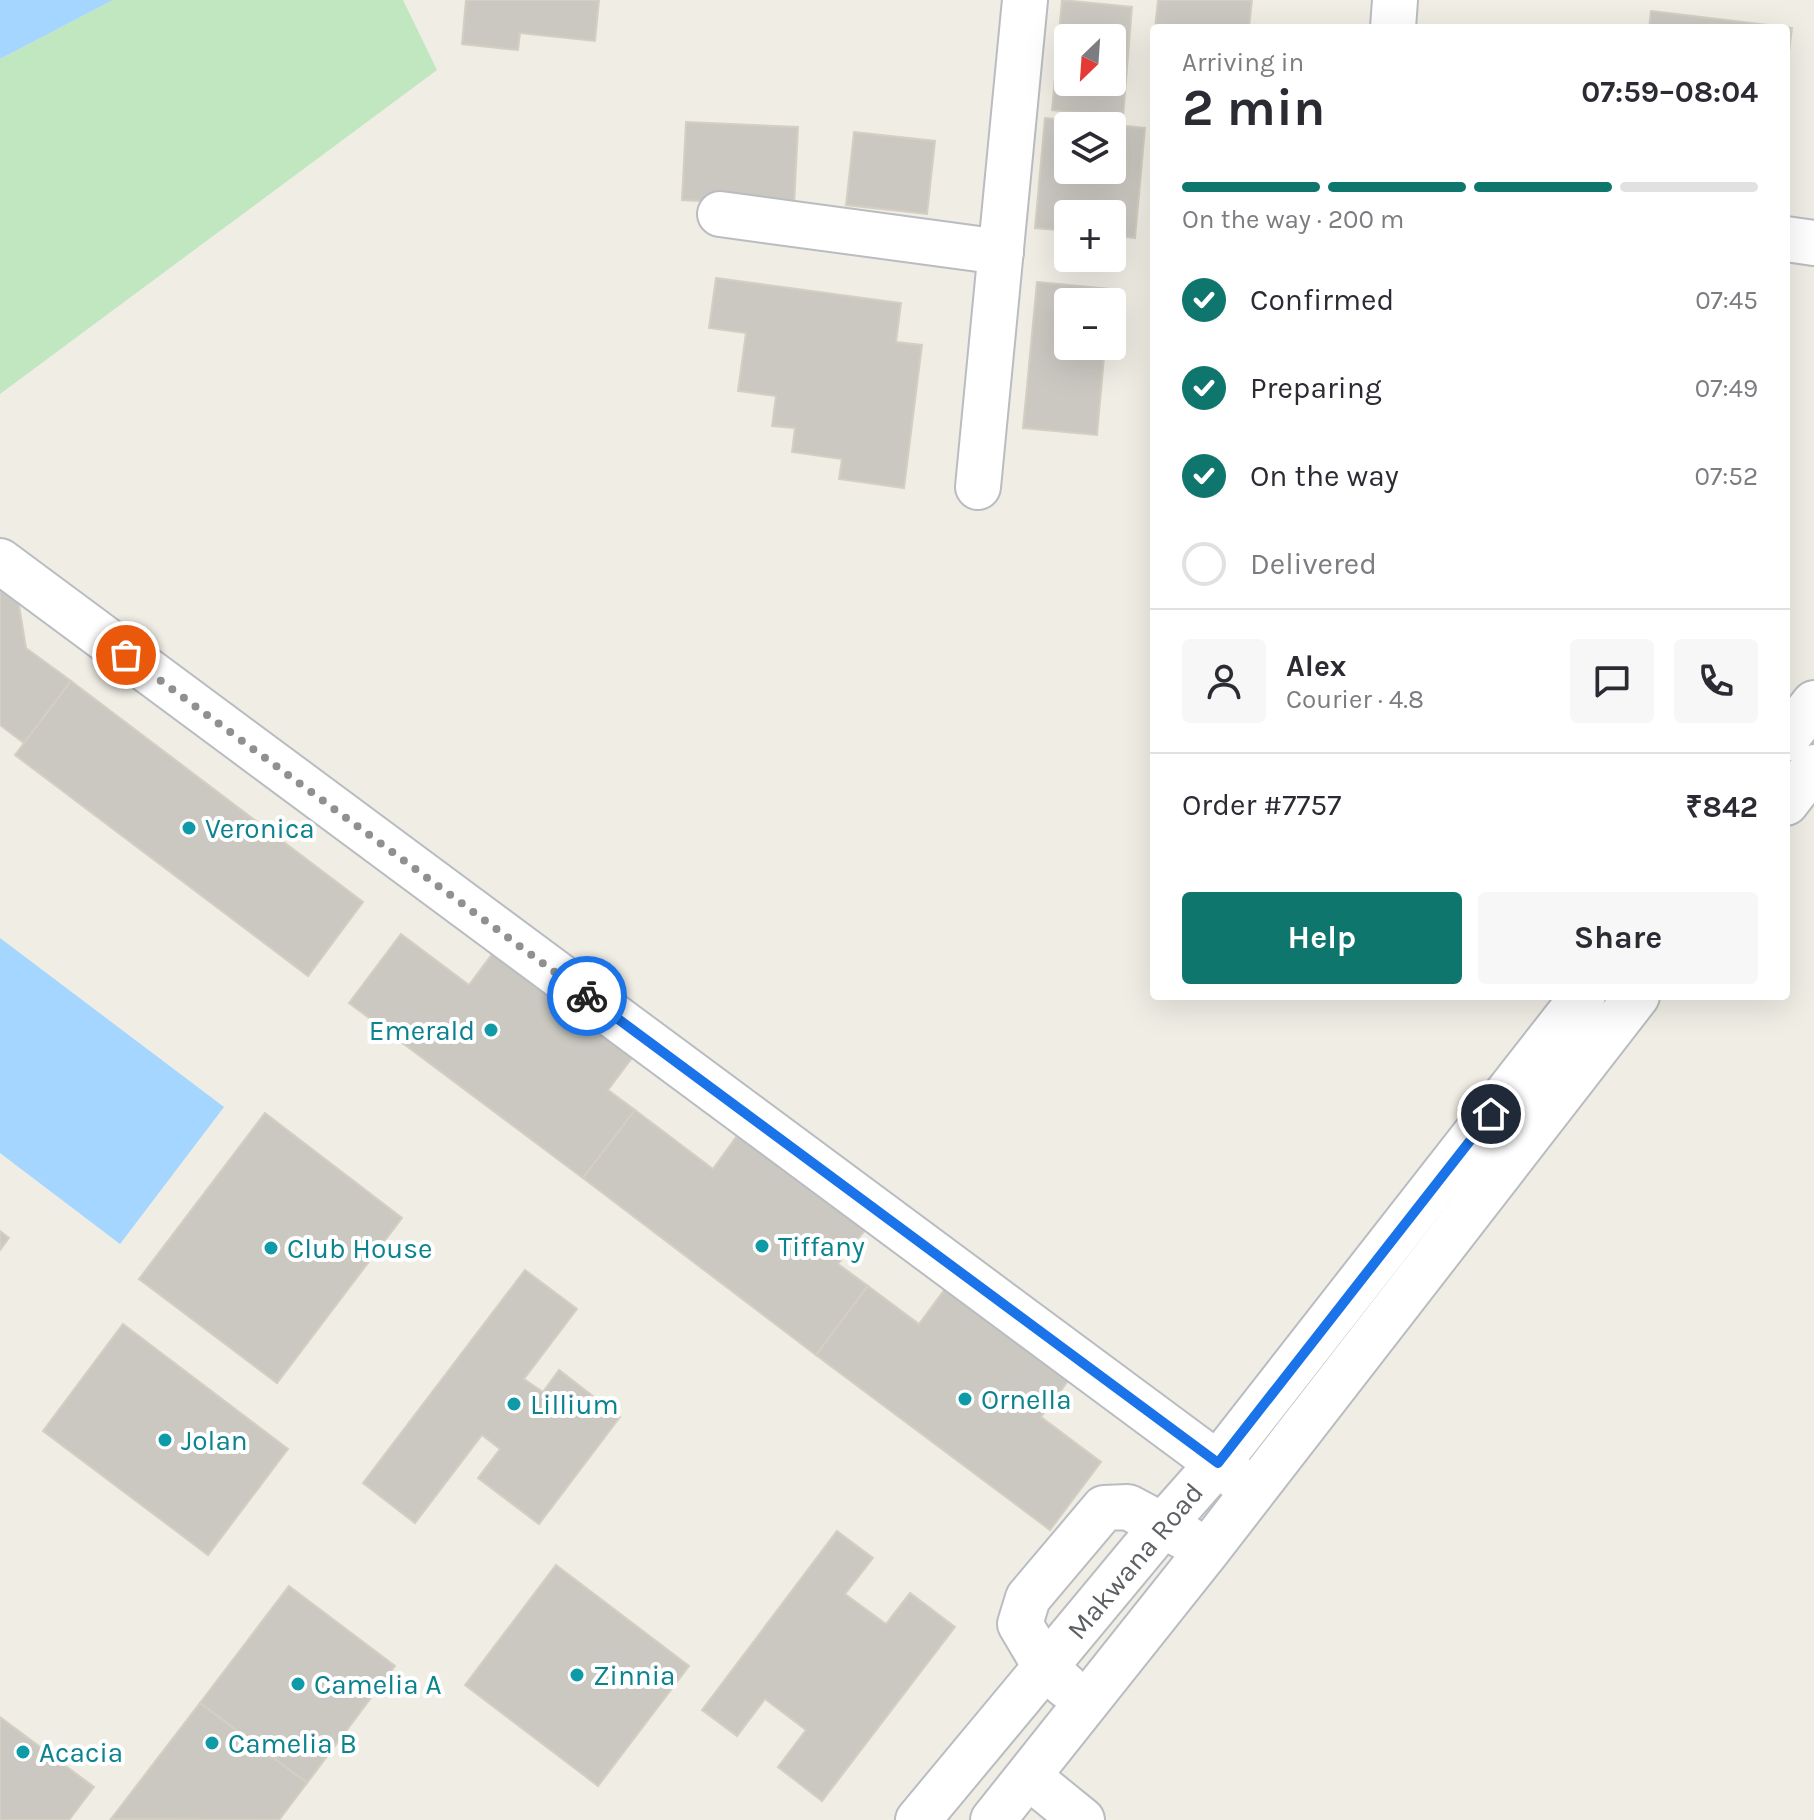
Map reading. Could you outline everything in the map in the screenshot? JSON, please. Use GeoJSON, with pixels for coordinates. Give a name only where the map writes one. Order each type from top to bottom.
{"type":"FeatureCollection","features":[{"type":"Feature","properties":{"kind":"street"},"geometry":{"type":"LineString","coordinates":[[978,487],[1025,0]]}},
{"type":"Feature","properties":{"kind":"street"},"geometry":{"type":"LineString","coordinates":[[1393,24],[1395,0]]}},
{"type":"Feature","properties":{"kind":"street"},"geometry":{"type":"LineString","coordinates":[[720,214],[1001,252]]}},
{"type":"Feature","properties":{"kind":"street"},"geometry":{"type":"LineString","coordinates":[[1790,240],[1814,243]]}},
{"type":"Feature","properties":{"kind":"street"},"geometry":{"type":"LineString","coordinates":[[0,561],[1253,1490]]}},
{"type":"Feature","properties":{"kind":"street"},"geometry":{"type":"LineString","coordinates":[[1790,734],[1814,703]]}},
{"type":"Feature","properties":{"kind":"street"},"geometry":{"type":"LineString","coordinates":[[1790,798],[1814,767]]}},
{"type":"Feature","properties":{"kind":"street","name":"Makwana Road"},"geometry":{"type":"LineString","coordinates":[[918,1820],[1606,1002]]}},
{"type":"Feature","properties":{"kind":"street","name":"Makwana Road"},"geometry":{"type":"LineString","coordinates":[[1008,1802],[1253,1490],[1606,1002]]}},
{"type":"Feature","properties":{"kind":"street"},"geometry":{"type":"LineString","coordinates":[[1085,1705],[1046,1668],[1020,1624],[1028,1598],[1104,1508],[1128,1507],[1164,1524],[1207,1551]]}},
{"type":"Feature","properties":{"kind":"street"},"geometry":{"type":"LineString","coordinates":[[959,1771],[1008,1802],[1082,1820]]}},
{"type":"Feature","properties":{"kind":"green space"},"geometry":{"type":"Polygon","coordinates":[[[113,0],[403,0],[437,70],[0,394],[0,59],[113,0]]]}},
{"type":"Feature","properties":{"kind":"water"},"geometry":{"type":"Polygon","coordinates":[[[0,0],[113,0],[0,59],[0,0]]]}},
{"type":"Feature","properties":{"kind":"water"},"geometry":{"type":"Polygon","coordinates":[[[0,938],[224,1107],[120,1244],[0,1153],[0,938]]]}},
{"type":"Feature","properties":{"kind":"building"},"geometry":{"type":"Polygon","coordinates":[[[466,0],[599,0],[595,41],[520,33],[518,50],[462,44],[466,0]]]}},
{"type":"Feature","properties":{"kind":"building"},"geometry":{"type":"Polygon","coordinates":[[[1062,0],[1132,7],[1126,80],[1126,24],[1060,24],[1062,0]]]}},
{"type":"Feature","properties":{"kind":"building"},"geometry":{"type":"Polygon","coordinates":[[[1158,0],[1252,0],[1249,24],[1155,24],[1158,0]]]}},
{"type":"Feature","properties":{"kind":"building"},"geometry":{"type":"Polygon","coordinates":[[[1651,11],[1759,24],[1649,24],[1651,11]]]}},
{"type":"Feature","properties":{"kind":"building"},"geometry":{"type":"Polygon","coordinates":[[[1054,88],[1054,96],[1125,96],[1123,112],[1052,110],[1054,88]]]}},
{"type":"Feature","properties":{"kind":"building"},"geometry":{"type":"Polygon","coordinates":[[[1045,118],[1054,119],[1054,184],[1126,184],[1126,126],[1145,128],[1135,238],[1126,237],[1126,200],[1054,200],[1054,230],[1035,228],[1045,118]]]}},
{"type":"Feature","properties":{"kind":"building"},"geometry":{"type":"Polygon","coordinates":[[[686,122],[798,127],[794,206],[682,200],[686,122]]]}},
{"type":"Feature","properties":{"kind":"building"},"geometry":{"type":"Polygon","coordinates":[[[854,132],[935,141],[927,214],[846,205],[854,132]]]}},
{"type":"Feature","properties":{"kind":"building"},"geometry":{"type":"Polygon","coordinates":[[[716,278],[901,303],[896,342],[922,345],[904,488],[839,479],[842,459],[792,452],[795,428],[772,426],[776,396],[738,391],[746,333],[709,328],[716,278]]]}},
{"type":"Feature","properties":{"kind":"building"},"geometry":{"type":"Polygon","coordinates":[[[1037,282],[1100,288],[1054,288],[1054,360],[1104,360],[1097,435],[1023,428],[1037,282]]]}},
{"type":"Feature","properties":{"kind":"building"},"geometry":{"type":"Polygon","coordinates":[[[16,587],[26,648],[71,681],[24,743],[0,725],[0,589],[16,587]]]}},
{"type":"Feature","properties":{"kind":"building","name":"Veronica"},"geometry":{"type":"Polygon","coordinates":[[[71,681],[363,902],[308,976],[15,755],[71,681]]]}},
{"type":"Feature","properties":{"kind":"building","name":"Emerald"},"geometry":{"type":"Polygon","coordinates":[[[401,934],[469,985],[493,953],[632,1058],[608,1090],[635,1110],[583,1178],[349,1003],[401,934]]]}},
{"type":"Feature","properties":{"kind":"building","name":"Tiffany"},"geometry":{"type":"Polygon","coordinates":[[[635,1110],[713,1169],[739,1133],[866,1229],[838,1264],[868,1286],[816,1355],[583,1178],[635,1110]]]}},
{"type":"Feature","properties":{"kind":"building","name":"Club House"},"geometry":{"type":"Polygon","coordinates":[[[265,1113],[402,1218],[277,1383],[139,1279],[265,1113]]]}},
{"type":"Feature","properties":{"kind":"building"},"geometry":{"type":"Polygon","coordinates":[[[0,1231],[9,1238],[0,1250],[0,1231]]]}},
{"type":"Feature","properties":{"kind":"building","name":"Lillium"},"geometry":{"type":"Polygon","coordinates":[[[525,1270],[577,1309],[524,1379],[543,1392],[559,1370],[620,1417],[539,1524],[478,1478],[500,1449],[482,1435],[415,1523],[363,1483],[525,1270]]]}},
{"type":"Feature","properties":{"kind":"building","name":"Ornella"},"geometry":{"type":"Polygon","coordinates":[[[868,1286],[919,1324],[945,1289],[1068,1381],[1041,1417],[1101,1462],[1050,1530],[816,1355],[868,1286]]]}},
{"type":"Feature","properties":{"kind":"building","name":"Jolan"},"geometry":{"type":"Polygon","coordinates":[[[123,1324],[288,1449],[208,1555],[43,1431],[123,1324]]]}},
{"type":"Feature","properties":{"kind":"building"},"geometry":{"type":"Polygon","coordinates":[[[837,1531],[873,1558],[845,1594],[886,1624],[910,1593],[955,1627],[822,1801],[778,1767],[806,1730],[765,1699],[737,1736],[702,1710],[837,1531]]]}},
{"type":"Feature","properties":{"kind":"building","name":"Zinnia"},"geometry":{"type":"Polygon","coordinates":[[[556,1565],[689,1666],[598,1786],[465,1685],[556,1565]]]}},
{"type":"Feature","properties":{"kind":"building","name":"Camelia A"},"geometry":{"type":"Polygon","coordinates":[[[289,1586],[395,1666],[307,1783],[200,1703],[289,1586]]]}},
{"type":"Feature","properties":{"kind":"building","name":"Camelia B"},"geometry":{"type":"Polygon","coordinates":[[[200,1703],[307,1783],[279,1820],[111,1819],[200,1703]]]}},
{"type":"Feature","properties":{"kind":"building","name":"Acacia"},"geometry":{"type":"Polygon","coordinates":[[[0,1717],[94,1787],[69,1820],[0,1820],[0,1717]]]}},
{"type":"Feature","properties":{"kind":"way so far"},"geometry":{"type":"LineString","coordinates":[[126,655],[587,996]]}},
{"type":"Feature","properties":{"kind":"place","name":"Veronica"},"geometry":{"type":"Point","coordinates":[189,828]}},
{"type":"Feature","properties":{"kind":"place","name":"Emerald"},"geometry":{"type":"Point","coordinates":[491,1030]}},
{"type":"Feature","properties":{"kind":"place","name":"Tiffany"},"geometry":{"type":"Point","coordinates":[762,1246]}},
{"type":"Feature","properties":{"kind":"place","name":"Club House"},"geometry":{"type":"Point","coordinates":[271,1248]}},
{"type":"Feature","properties":{"kind":"place","name":"Ornella"},"geometry":{"type":"Point","coordinates":[965,1399]}},
{"type":"Feature","properties":{"kind":"place","name":"Lillium"},"geometry":{"type":"Point","coordinates":[514,1404]}},
{"type":"Feature","properties":{"kind":"place","name":"Jolan"},"geometry":{"type":"Point","coordinates":[165,1440]}},
{"type":"Feature","properties":{"kind":"place","name":"Zinnia"},"geometry":{"type":"Point","coordinates":[577,1675]}},
{"type":"Feature","properties":{"kind":"place","name":"Camelia A"},"geometry":{"type":"Point","coordinates":[298,1684]}},
{"type":"Feature","properties":{"kind":"place","name":"Camelia B"},"geometry":{"type":"Point","coordinates":[212,1743]}},
{"type":"Feature","properties":{"kind":"place","name":"Acacia"},"geometry":{"type":"Point","coordinates":[23,1752]}},
{"type":"Feature","properties":{"kind":"route"},"geometry":{"type":"LineString","coordinates":[[587,996],[1218,1463],[1491,1114]]}}]}
